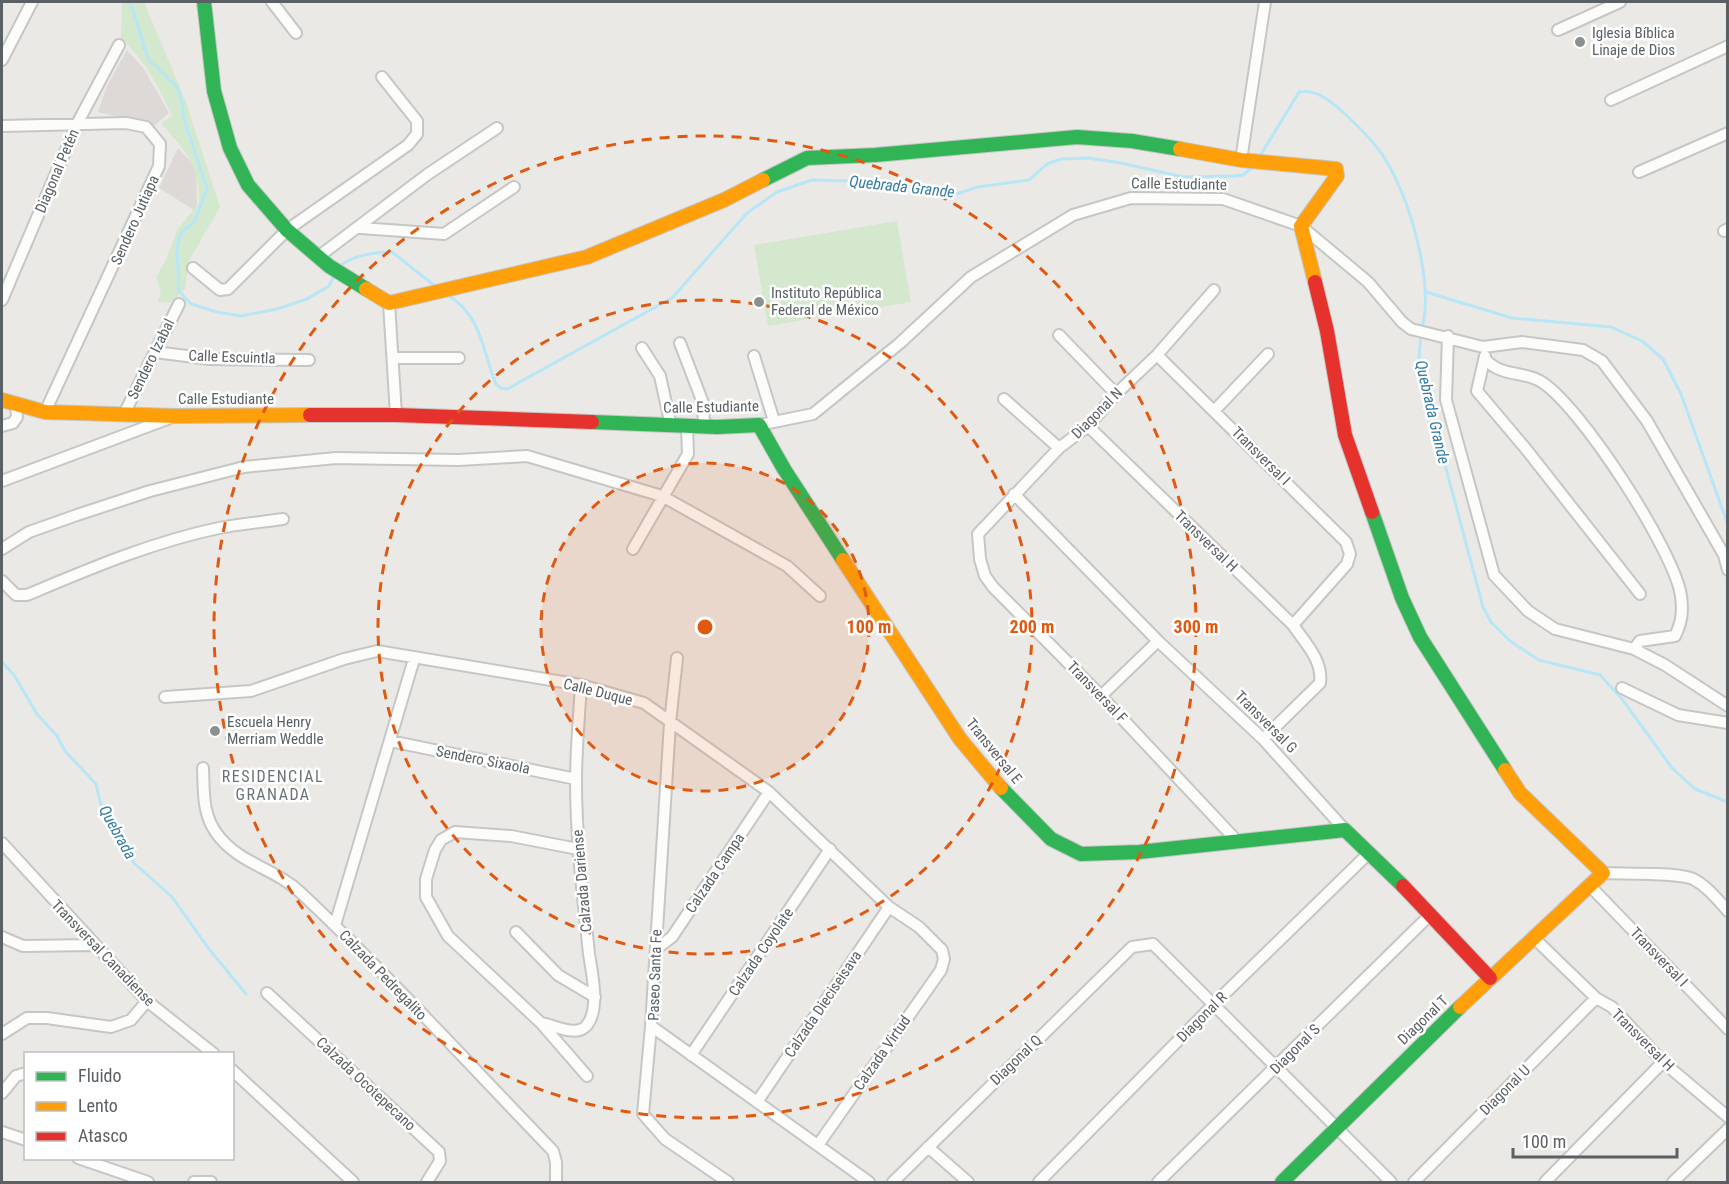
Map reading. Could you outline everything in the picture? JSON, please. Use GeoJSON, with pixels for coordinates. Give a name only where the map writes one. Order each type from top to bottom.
{"type":"FeatureCollection","features":[{"type":"Feature","properties":{"kind":"street"},"geometry":{"type":"LineString","coordinates":[[2,60],[32,2]]}},
{"type":"Feature","properties":{"kind":"street"},"geometry":{"type":"LineString","coordinates":[[204,2],[214,92],[230,148],[248,185],[287,230],[318,257],[389,303],[587,257],[715,204],[807,158],[875,155],[1077,137],[1132,141],[1247,160],[1336,169],[1336,176],[1301,225],[1327,331],[1345,435],[1402,598],[1442,675],[1520,793],[1603,873],[1676,875],[1692,879],[1710,891],[1728,910]]}},
{"type":"Feature","properties":{"kind":"street"},"geometry":{"type":"LineString","coordinates":[[272,2],[296,33]]}},
{"type":"Feature","properties":{"kind":"street"},"geometry":{"type":"LineString","coordinates":[[1247,160],[1265,2]]}},
{"type":"Feature","properties":{"kind":"street"},"geometry":{"type":"LineString","coordinates":[[1558,30],[1620,2]]}},
{"type":"Feature","properties":{"kind":"street","name":"Diagonal Petén"},"geometry":{"type":"LineString","coordinates":[[2,300],[77,124],[119,45]]}},
{"type":"Feature","properties":{"kind":"street"},"geometry":{"type":"LineString","coordinates":[[1611,100],[1728,46]]}},
{"type":"Feature","properties":{"kind":"street"},"geometry":{"type":"LineString","coordinates":[[193,268],[220,290],[228,289],[287,230],[408,145],[417,134],[417,121],[382,77]]}},
{"type":"Feature","properties":{"kind":"street","name":"Sendero Jutiapa"},"geometry":{"type":"LineString","coordinates":[[2,126],[105,122],[146,127],[160,144],[159,166],[45,412]]}},
{"type":"Feature","properties":{"kind":"street"},"geometry":{"type":"LineString","coordinates":[[318,257],[361,228],[428,174],[498,128]]}},
{"type":"Feature","properties":{"kind":"street"},"geometry":{"type":"LineString","coordinates":[[1639,172],[1728,133]]}},
{"type":"Feature","properties":{"kind":"street"},"geometry":{"type":"LineString","coordinates":[[361,228],[444,234],[514,187]]}},
{"type":"Feature","properties":{"kind":"street","name":"Calle Estudiante"},"geometry":{"type":"LineString","coordinates":[[2,400],[45,412],[176,416],[396,415],[671,426],[759,425],[813,414],[900,343],[971,277],[1073,214],[1131,198],[1223,199],[1301,225],[1368,282],[1402,322],[1411,329],[1448,336],[1483,347]]}},
{"type":"Feature","properties":{"kind":"street","name":"Diagonal N"},"geometry":{"type":"LineString","coordinates":[[978,534],[1059,448],[1088,426],[1116,394],[1157,355],[1214,290]]}},
{"type":"Feature","properties":{"kind":"street"},"geometry":{"type":"LineString","coordinates":[[389,303],[396,415]]}},
{"type":"Feature","properties":{"kind":"street","name":"Sendero Izabal"},"geometry":{"type":"LineString","coordinates":[[124,414],[179,304]]}},
{"type":"Feature","properties":{"kind":"street"},"geometry":{"type":"LineString","coordinates":[[1059,335],[1116,394]]}},
{"type":"Feature","properties":{"kind":"street"},"geometry":{"type":"LineString","coordinates":[[1448,336],[1446,400],[1494,575],[1528,611],[1555,628],[1634,649],[1665,665],[1728,706]]}},
{"type":"Feature","properties":{"kind":"street"},"geometry":{"type":"LineString","coordinates":[[1640,594],[1526,448],[1476,391],[1486,360],[1483,347],[1522,342],[1583,350],[1602,361],[1647,421],[1726,556],[1728,570]]}},
{"type":"Feature","properties":{"kind":"street"},"geometry":{"type":"LineString","coordinates":[[680,343],[703,403],[704,426]]}},
{"type":"Feature","properties":{"kind":"street"},"geometry":{"type":"LineString","coordinates":[[642,348],[660,376],[671,426]]}},
{"type":"Feature","properties":{"kind":"street","name":"Calle Escuintla"},"geometry":{"type":"LineString","coordinates":[[155,352],[210,359],[309,360]]}},
{"type":"Feature","properties":{"kind":"street"},"geometry":{"type":"LineString","coordinates":[[1215,410],[1268,354]]}},
{"type":"Feature","properties":{"kind":"street","name":"Transversal I"},"geometry":{"type":"LineString","coordinates":[[1157,355],[1346,542],[1350,554],[1347,564],[1293,625]]}},
{"type":"Feature","properties":{"kind":"street"},"geometry":{"type":"LineString","coordinates":[[754,356],[774,421]]}},
{"type":"Feature","properties":{"kind":"street"},"geometry":{"type":"LineString","coordinates":[[393,358],[459,358]]}},
{"type":"Feature","properties":{"kind":"street"},"geometry":{"type":"LineString","coordinates":[[1486,360],[1493,367],[1540,380],[1567,406],[1630,489],[1660,545],[1680,594],[1682,622],[1675,636],[1640,641],[1634,649]]}},
{"type":"Feature","properties":{"kind":"street"},"geometry":{"type":"LineString","coordinates":[[1005,399],[1059,448]]}},
{"type":"Feature","properties":{"kind":"street"},"geometry":{"type":"LineString","coordinates":[[2,426],[13,423],[17,417],[16,405]]}},
{"type":"Feature","properties":{"kind":"street"},"geometry":{"type":"LineString","coordinates":[[2,481],[176,416]]}},
{"type":"Feature","properties":{"kind":"street","name":"Transversal E"},"geometry":{"type":"LineString","coordinates":[[759,425],[790,478],[960,739],[1017,807],[1051,839],[1081,854],[1139,852],[1345,830]]}},
{"type":"Feature","properties":{"kind":"street"},"geometry":{"type":"LineString","coordinates":[[633,549],[688,454],[687,426]]}},
{"type":"Feature","properties":{"kind":"street","name":"Transversal H"},"geometry":{"type":"LineString","coordinates":[[1088,426],[1293,625],[1319,662],[1322,672],[1320,683],[1263,739]]}},
{"type":"Feature","properties":{"kind":"street"},"geometry":{"type":"LineString","coordinates":[[2,549],[29,532],[150,491],[244,467],[336,458],[459,460],[527,456],[662,496],[787,566],[820,596]]}},
{"type":"Feature","properties":{"kind":"street","name":"Transversal G"},"geometry":{"type":"LineString","coordinates":[[1014,494],[1158,641],[1263,739],[1345,830],[1431,914],[1490,978]]}},
{"type":"Feature","properties":{"kind":"street"},"geometry":{"type":"LineString","coordinates":[[2,581],[16,595],[27,595],[95,567],[169,542],[219,528],[283,519]]}},
{"type":"Feature","properties":{"kind":"street","name":"Transversal F"},"geometry":{"type":"LineString","coordinates":[[978,534],[980,559],[985,576],[993,587],[1101,696],[1237,841]]}},
{"type":"Feature","properties":{"kind":"street"},"geometry":{"type":"LineString","coordinates":[[1101,696],[1158,641]]}},
{"type":"Feature","properties":{"kind":"street","name":"Calle Duque"},"geometry":{"type":"LineString","coordinates":[[165,697],[251,691],[377,651],[414,659],[581,685],[644,703],[769,792],[889,907],[919,927],[942,950],[944,958]]}},
{"type":"Feature","properties":{"kind":"street","name":"Paseo Santa Fe"},"geometry":{"type":"LineString","coordinates":[[677,658],[670,723],[651,1026],[869,1182]]}},
{"type":"Feature","properties":{"kind":"street","name":"Calzada Pedregalito"},"geometry":{"type":"LineString","coordinates":[[414,659],[334,925],[553,1150],[556,1162],[556,1182]]}},
{"type":"Feature","properties":{"kind":"street","name":"Calzada Dariense"},"geometry":{"type":"LineString","coordinates":[[541,1023],[556,1025],[574,1032],[580,1031],[590,1022],[595,997],[578,849],[576,779],[581,685]]}},
{"type":"Feature","properties":{"kind":"street"},"geometry":{"type":"LineString","coordinates":[[1622,688],[1678,716],[1728,723]]}},
{"type":"Feature","properties":{"kind":"street","name":"Sendero Sixaola"},"geometry":{"type":"LineString","coordinates":[[390,741],[576,779]]}},
{"type":"Feature","properties":{"kind":"street"},"geometry":{"type":"LineString","coordinates":[[203,768],[205,810],[223,841],[249,862],[287,880],[334,925]]}},
{"type":"Feature","properties":{"kind":"street","name":"Calzada Campa"},"geometry":{"type":"LineString","coordinates":[[656,949],[672,937],[769,792]]}},
{"type":"Feature","properties":{"kind":"street"},"geometry":{"type":"LineString","coordinates":[[578,849],[511,836],[455,832],[441,840],[435,850],[426,879],[426,897],[448,936],[541,1023],[587,1076]]}},
{"type":"Feature","properties":{"kind":"street","name":"Transversal Canadiense"},"geometry":{"type":"LineString","coordinates":[[2,843],[93,945],[147,1000],[209,1052]]}},
{"type":"Feature","properties":{"kind":"street","name":"Calzada Coyolate"},"geometry":{"type":"LineString","coordinates":[[691,1055],[830,849]]}},
{"type":"Feature","properties":{"kind":"street","name":"Diagonal R"},"geometry":{"type":"LineString","coordinates":[[1039,1182],[1214,1004],[1368,854]]}},
{"type":"Feature","properties":{"kind":"street","name":"Diagonal T"},"geometry":{"type":"LineString","coordinates":[[1282,1182],[1490,978],[1603,873]]}},
{"type":"Feature","properties":{"kind":"street","name":"Transversal I"},"geometry":{"type":"LineString","coordinates":[[1590,885],[1728,1029]]}},
{"type":"Feature","properties":{"kind":"street","name":"Calzada Dieciseisava"},"geometry":{"type":"LineString","coordinates":[[757,1102],[889,907]]}},
{"type":"Feature","properties":{"kind":"street","name":"Diagonal S"},"geometry":{"type":"LineString","coordinates":[[1158,1182],[1431,914]]}},
{"type":"Feature","properties":{"kind":"street"},"geometry":{"type":"LineString","coordinates":[[516,932],[558,975],[595,997]]}},
{"type":"Feature","properties":{"kind":"street"},"geometry":{"type":"LineString","coordinates":[[2,937],[23,946],[93,945]]}},
{"type":"Feature","properties":{"kind":"street","name":"Transversal H"},"geometry":{"type":"LineString","coordinates":[[1533,937],[1596,998],[1612,1007],[1663,1062],[1728,1118]]}},
{"type":"Feature","properties":{"kind":"street","name":"Diagonal Q"},"geometry":{"type":"LineString","coordinates":[[893,1182],[1132,947],[1143,943],[1153,944],[1214,1004]]}},
{"type":"Feature","properties":{"kind":"street","name":"Calzada Virtud"},"geometry":{"type":"LineString","coordinates":[[818,1145],[940,970],[944,958]]}},
{"type":"Feature","properties":{"kind":"street","name":"Calzada Ocotepecano"},"geometry":{"type":"LineString","coordinates":[[267,993],[439,1152],[440,1161],[427,1182]]}},
{"type":"Feature","properties":{"kind":"street","name":"Diagonal U"},"geometry":{"type":"LineString","coordinates":[[1414,1182],[1596,998]]}},
{"type":"Feature","properties":{"kind":"street"},"geometry":{"type":"LineString","coordinates":[[2,1034],[27,1018],[47,1018],[111,1027],[131,1020],[147,1000]]}},
{"type":"Feature","properties":{"kind":"street"},"geometry":{"type":"LineString","coordinates":[[1214,1004],[1391,1182]]}},
{"type":"Feature","properties":{"kind":"street"},"geometry":{"type":"LineString","coordinates":[[651,1026],[643,1114],[651,1127],[665,1139],[728,1182]]}},
{"type":"Feature","properties":{"kind":"street"},"geometry":{"type":"LineString","coordinates":[[1545,1182],[1663,1062]]}},
{"type":"Feature","properties":{"kind":"street"},"geometry":{"type":"LineString","coordinates":[[234,1072],[353,1182]]}},
{"type":"Feature","properties":{"kind":"street"},"geometry":{"type":"LineString","coordinates":[[2,1093],[16,1076],[24,1074]]}},
{"type":"Feature","properties":{"kind":"street"},"geometry":{"type":"LineString","coordinates":[[1673,1182],[1728,1129]]}},
{"type":"Feature","properties":{"kind":"street"},"geometry":{"type":"LineString","coordinates":[[2,1132],[24,1139]]}},
{"type":"Feature","properties":{"kind":"street"},"geometry":{"type":"LineString","coordinates":[[928,1147],[968,1182]]}},
{"type":"Feature","properties":{"kind":"street"},"geometry":{"type":"LineString","coordinates":[[84,1160],[148,1182]]}},
{"type":"Feature","properties":{"kind":"street"},"geometry":{"type":"LineString","coordinates":[[194,1182],[211,1182]]}},
{"type":"Feature","properties":{"kind":"shaded area"},"geometry":{"type":"Polygon","coordinates":[[[127,50],[144,69],[169,113],[155,125],[98,112],[107,86],[127,50]]]}},
{"type":"Feature","properties":{"kind":"shaded area"},"geometry":{"type":"Polygon","coordinates":[[[178,148],[196,167],[197,204],[194,210],[159,188],[178,148]]]}},
{"type":"Feature","properties":{"kind":"green space"},"geometry":{"type":"Polygon","coordinates":[[[122,2],[144,2],[186,102],[220,207],[189,261],[185,289],[170,303],[158,302],[161,291],[156,277],[166,260],[177,230],[199,203],[199,190],[194,168],[184,150],[161,123],[172,116],[156,84],[138,56],[121,39],[122,2]]]}},
{"type":"Feature","properties":{"kind":"green space"},"geometry":{"type":"Polygon","coordinates":[[[897,221],[911,302],[768,326],[754,245],[897,221]]]}},
{"type":"Feature","properties":{"kind":"waterway","name":"Quebrada Grande"},"geometry":{"type":"LineString","coordinates":[[130,2],[148,59],[175,85],[180,94],[185,122],[207,188],[195,221],[181,233],[177,247],[179,291],[191,304],[241,316],[277,309],[307,299],[329,286],[335,274]]}},
{"type":"Feature","properties":{"kind":"waterway","name":"Quebrada Grande"},"geometry":{"type":"LineString","coordinates":[[1260,156],[1299,92],[1312,92],[1328,100],[1368,137],[1379,150],[1397,181],[1412,222],[1423,267],[1425,310],[1422,328]]}},
{"type":"Feature","properties":{"kind":"waterway","name":"Quebrada Grande"},"geometry":{"type":"LineString","coordinates":[[448,295],[459,304],[475,324],[496,384],[507,389],[672,298],[747,213],[777,192],[812,180],[885,182],[953,195],[978,187],[1029,180],[1047,164],[1061,159],[1088,158],[1183,177],[1243,175],[1254,166]]}},
{"type":"Feature","properties":{"kind":"waterway","name":"Quebrada Grande"},"geometry":{"type":"LineString","coordinates":[[340,266],[358,257],[392,252],[435,286]]}},
{"type":"Feature","properties":{"kind":"waterway"},"geometry":{"type":"LineString","coordinates":[[1426,292],[1512,318],[1611,327],[1642,341],[1663,359],[1681,394],[1728,525]]}},
{"type":"Feature","properties":{"kind":"waterway","name":"Quebrada Grande"},"geometry":{"type":"LineString","coordinates":[[1421,334],[1419,358],[1428,401],[1483,607],[1491,622],[1510,641],[1539,660],[1600,675],[1622,699],[1672,768],[1695,789],[1728,802]]}},
{"type":"Feature","properties":{"kind":"waterway","name":"Quebrada"},"geometry":{"type":"LineString","coordinates":[[2,662],[14,675],[37,714],[57,736],[65,751],[96,784],[100,802],[134,863],[172,897],[209,949],[246,994]]}},
{"type":"Feature","properties":{"kind":"traffic: fast"},"geometry":{"type":"LineString","coordinates":[[204,2],[214,91],[230,148],[248,185],[287,230],[329,266],[366,289]]}},
{"type":"Feature","properties":{"kind":"traffic: fast"},"geometry":{"type":"LineString","coordinates":[[763,180],[807,158],[875,155],[1077,137],[1132,141],[1180,149]]}},
{"type":"Feature","properties":{"kind":"traffic: fast"},"geometry":{"type":"LineString","coordinates":[[592,422],[717,427],[759,425],[784,469],[843,560]]}},
{"type":"Feature","properties":{"kind":"traffic: fast"},"geometry":{"type":"LineString","coordinates":[[1372,512],[1402,598],[1420,637],[1505,770]]}},
{"type":"Feature","properties":{"kind":"traffic: fast"},"geometry":{"type":"LineString","coordinates":[[1001,788],[1051,839],[1081,854],[1139,852],[1345,830],[1403,886]]}},
{"type":"Feature","properties":{"kind":"traffic: fast"},"geometry":{"type":"LineString","coordinates":[[1282,1182],[1460,1007]]}},
{"type":"Feature","properties":{"kind":"traffic: slow"},"geometry":{"type":"LineString","coordinates":[[1180,149],[1241,160],[1336,169],[1337,176],[1301,226],[1315,282]]}},
{"type":"Feature","properties":{"kind":"traffic: slow"},"geometry":{"type":"LineString","coordinates":[[366,289],[389,303],[587,257],[724,200],[763,180]]}},
{"type":"Feature","properties":{"kind":"traffic: slow"},"geometry":{"type":"LineString","coordinates":[[2,400],[45,412],[176,416],[310,415]]}},
{"type":"Feature","properties":{"kind":"traffic: slow"},"geometry":{"type":"LineString","coordinates":[[843,560],[960,739],[1001,788]]}},
{"type":"Feature","properties":{"kind":"traffic: slow"},"geometry":{"type":"LineString","coordinates":[[1460,1007],[1603,873],[1520,793],[1505,770]]}},
{"type":"Feature","properties":{"kind":"traffic: jam"},"geometry":{"type":"LineString","coordinates":[[1315,282],[1327,331],[1345,435],[1372,512]]}},
{"type":"Feature","properties":{"kind":"traffic: jam"},"geometry":{"type":"LineString","coordinates":[[310,415],[396,415],[592,422]]}},
{"type":"Feature","properties":{"kind":"traffic: jam"},"geometry":{"type":"LineString","coordinates":[[1403,886],[1490,978]]}},
{"type":"Feature","properties":{"kind":"place","name":"Iglesia Bíblica Linaje de Dios"},"geometry":{"type":"Point","coordinates":[1580,42]}},
{"type":"Feature","properties":{"kind":"place","name":"Instituto República Federal de México"},"geometry":{"type":"Point","coordinates":[759,302]}},
{"type":"Feature","properties":{"kind":"place","name":"Escuela Henry Merriam Weddle"},"geometry":{"type":"Point","coordinates":[215,731]}},
{"type":"Feature","properties":{"kind":"district","name":"RESIDENCIAL GRANADA"},"geometry":{"type":"Point","coordinates":[273,785]}}]}
